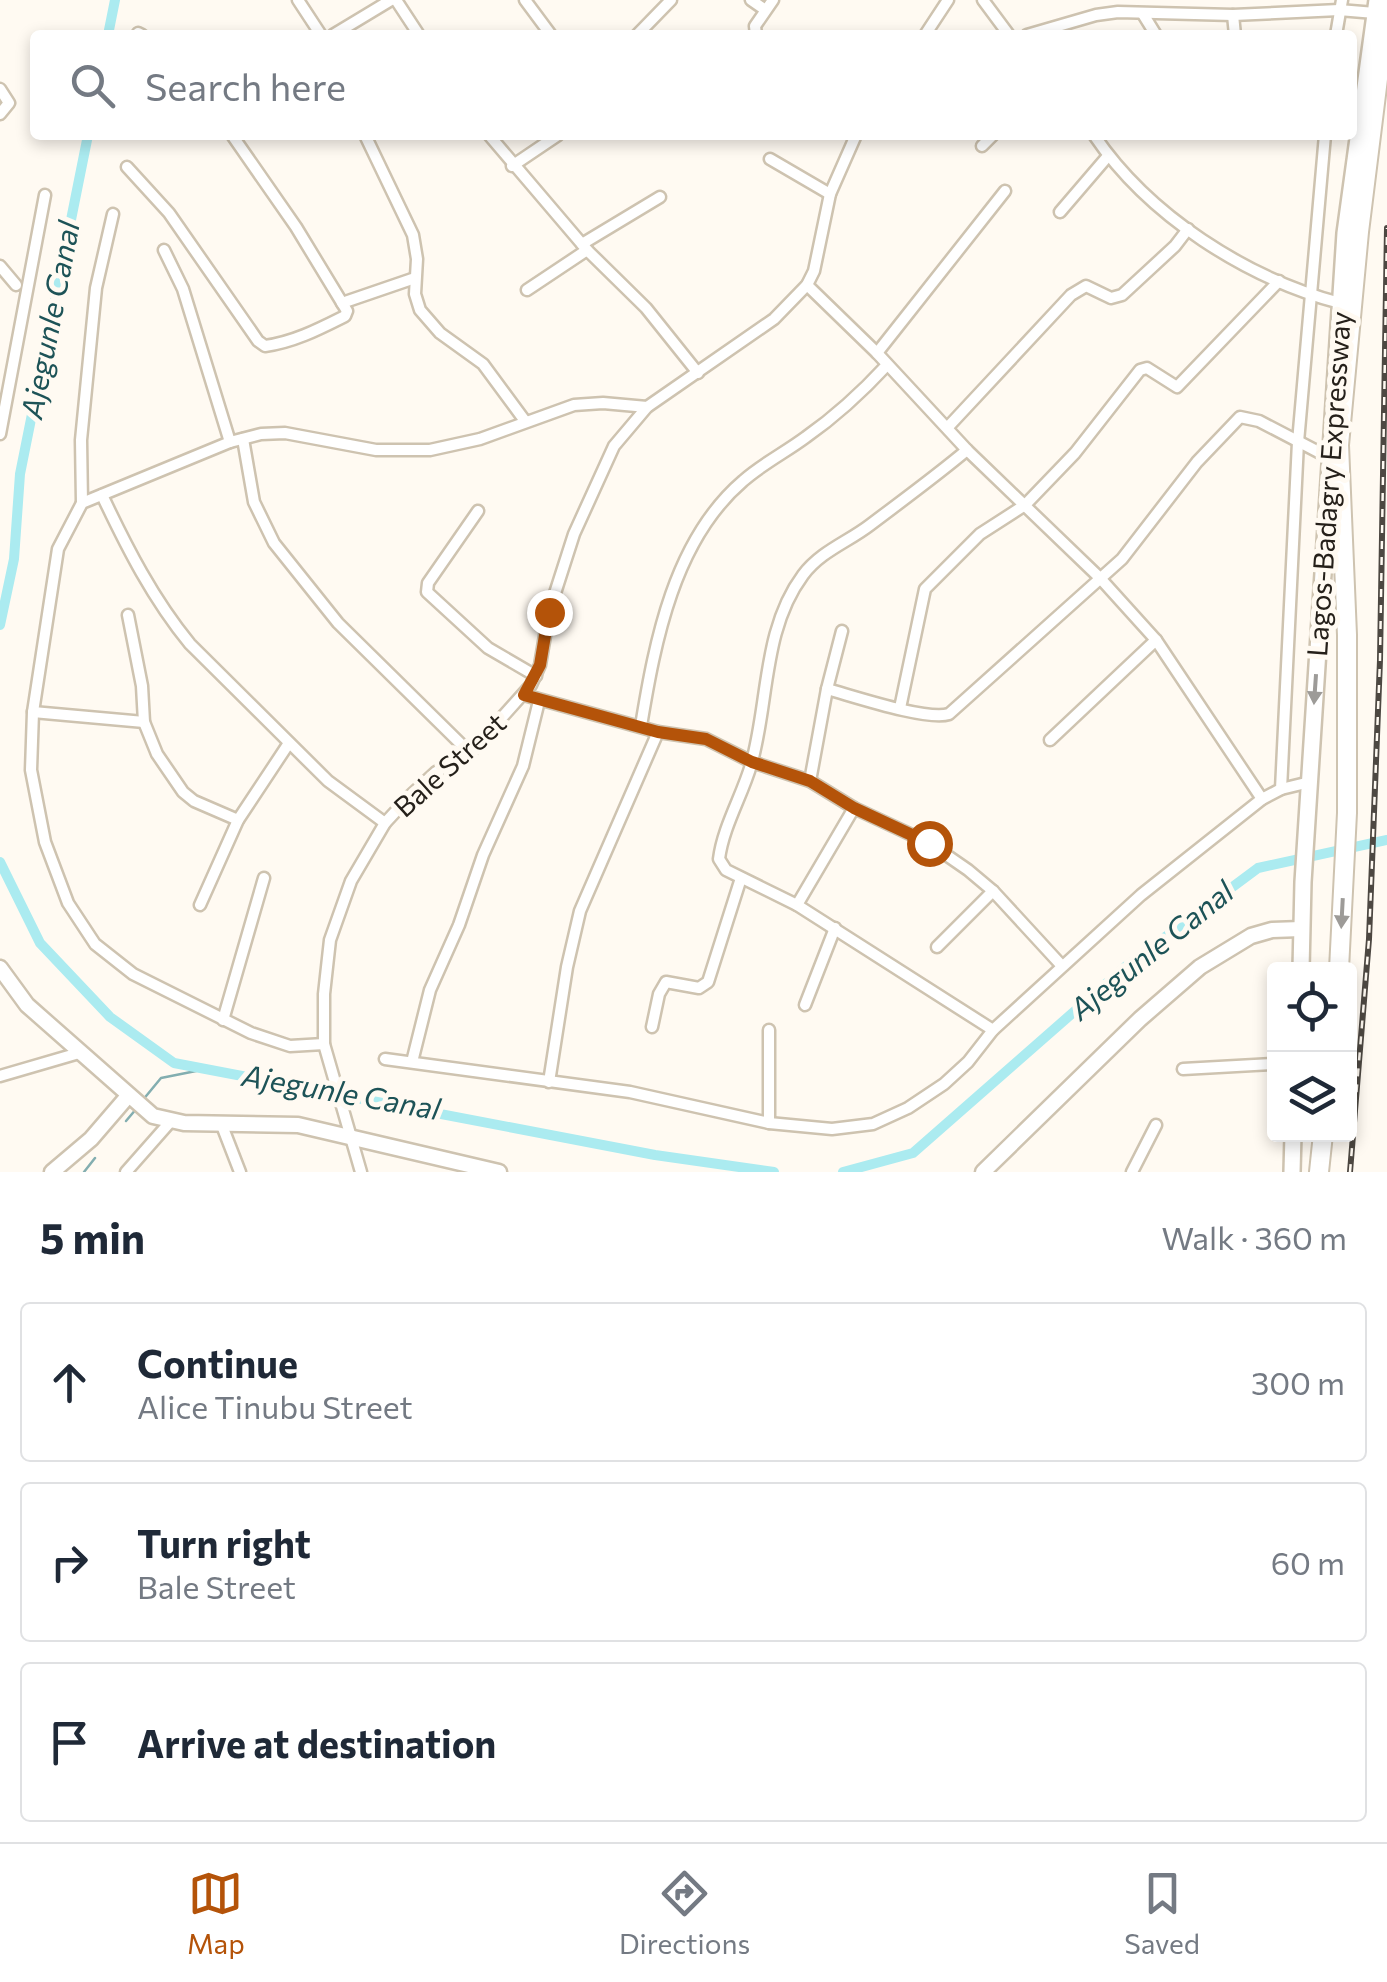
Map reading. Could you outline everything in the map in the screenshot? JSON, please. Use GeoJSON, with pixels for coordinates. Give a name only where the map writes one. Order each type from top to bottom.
{"type":"FeatureCollection","features":[{"type":"Feature","properties":{"kind":"highway","name":"Lagos-Badagry Expressway"},"geometry":{"type":"LineString","coordinates":[[1339,962],[1347,813],[1339,446],[1380,6]]}},
{"type":"Feature","properties":{"kind":"highway"},"geometry":{"type":"LineString","coordinates":[[1319,1172],[1322,1142]]}},
{"type":"Feature","properties":{"kind":"main road","name":"Lagos-Badagry Expressway"},"geometry":{"type":"LineString","coordinates":[[1301,962],[1344,234],[1380,6]]}},
{"type":"Feature","properties":{"kind":"main road"},"geometry":{"type":"LineString","coordinates":[[1292,1172],[1294,1142]]}},
{"type":"Feature","properties":{"kind":"street"},"geometry":{"type":"LineString","coordinates":[[298,0],[318,30]]}},
{"type":"Feature","properties":{"kind":"street"},"geometry":{"type":"LineString","coordinates":[[342,30],[394,0],[415,30]]}},
{"type":"Feature","properties":{"kind":"street"},"geometry":{"type":"LineString","coordinates":[[525,0],[547,30]]}},
{"type":"Feature","properties":{"kind":"street"},"geometry":{"type":"LineString","coordinates":[[642,30],[671,0]]}},
{"type":"Feature","properties":{"kind":"street"},"geometry":{"type":"LineString","coordinates":[[752,0],[764,9]]}},
{"type":"Feature","properties":{"kind":"street"},"geometry":{"type":"LineString","coordinates":[[755,30],[764,9],[774,0]]}},
{"type":"Feature","properties":{"kind":"street"},"geometry":{"type":"LineString","coordinates":[[928,30],[948,0]]}},
{"type":"Feature","properties":{"kind":"street"},"geometry":{"type":"LineString","coordinates":[[983,0],[1005,30]]}},
{"type":"Feature","properties":{"kind":"street"},"geometry":{"type":"LineString","coordinates":[[1337,30],[1340,5]]}},
{"type":"Feature","properties":{"kind":"street"},"geometry":{"type":"LineString","coordinates":[[1043,30],[1096,14],[1233,16],[1340,5],[1380,6]]}},
{"type":"Feature","properties":{"kind":"street"},"geometry":{"type":"LineString","coordinates":[[1143,14],[1153,30]]}},
{"type":"Feature","properties":{"kind":"street"},"geometry":{"type":"LineString","coordinates":[[1233,16],[1234,30]]}},
{"type":"Feature","properties":{"kind":"street"},"geometry":{"type":"LineString","coordinates":[[0,89],[10,104],[0,114]]}},
{"type":"Feature","properties":{"kind":"street"},"geometry":{"type":"LineString","coordinates":[[127,167],[169,213],[265,346],[312,332],[345,316],[348,311],[235,140]]}},
{"type":"Feature","properties":{"kind":"street"},"geometry":{"type":"LineString","coordinates":[[367,140],[413,235],[416,294],[428,321],[483,364],[525,421]]}},
{"type":"Feature","properties":{"kind":"street"},"geometry":{"type":"LineString","coordinates":[[493,140],[585,247],[646,308],[698,373]]}},
{"type":"Feature","properties":{"kind":"street"},"geometry":{"type":"LineString","coordinates":[[512,166],[551,140]]}},
{"type":"Feature","properties":{"kind":"street","name":"Bale Street"},"geometry":{"type":"LineString","coordinates":[[361,1172],[325,1050],[327,966],[338,910],[351,881],[385,823],[436,772],[470,754],[524,695],[536,676],[559,577],[587,502],[614,446],[647,407],[774,320],[806,285],[814,271],[830,194],[854,140]]}},
{"type":"Feature","properties":{"kind":"street"},"geometry":{"type":"LineString","coordinates":[[982,146],[988,140]]}},
{"type":"Feature","properties":{"kind":"street"},"geometry":{"type":"LineString","coordinates":[[1097,140],[1108,156],[1188,228],[1279,282],[1340,303]]}},
{"type":"Feature","properties":{"kind":"street"},"geometry":{"type":"LineString","coordinates":[[1281,789],[1298,442],[1325,140]]}},
{"type":"Feature","properties":{"kind":"street"},"geometry":{"type":"LineString","coordinates":[[1060,212],[1108,156]]}},
{"type":"Feature","properties":{"kind":"street"},"geometry":{"type":"LineString","coordinates":[[770,159],[830,194]]}},
{"type":"Feature","properties":{"kind":"street"},"geometry":{"type":"LineString","coordinates":[[877,354],[1005,191]]}},
{"type":"Feature","properties":{"kind":"street"},"geometry":{"type":"LineString","coordinates":[[0,434],[44,195]]}},
{"type":"Feature","properties":{"kind":"street"},"geometry":{"type":"LineString","coordinates":[[527,290],[660,197]]}},
{"type":"Feature","properties":{"kind":"street"},"geometry":{"type":"LineString","coordinates":[[113,214],[96,288],[81,440],[82,503],[58,549],[33,712],[32,770],[40,819],[68,903],[95,944],[133,974],[251,1034],[290,1046],[325,1050]]}},
{"type":"Feature","properties":{"kind":"street"},"geometry":{"type":"LineString","coordinates":[[948,428],[1071,295],[1092,286],[1112,298],[1122,295],[1176,246],[1188,228]]}},
{"type":"Feature","properties":{"kind":"street"},"geometry":{"type":"LineString","coordinates":[[164,250],[184,290],[230,442]]}},
{"type":"Feature","properties":{"kind":"street"},"geometry":{"type":"LineString","coordinates":[[0,266],[16,285]]}},
{"type":"Feature","properties":{"kind":"street"},"geometry":{"type":"LineString","coordinates":[[342,303],[415,278]]}},
{"type":"Feature","properties":{"kind":"street"},"geometry":{"type":"LineString","coordinates":[[900,708],[924,588],[980,534],[1025,505],[1075,453],[1140,370],[1147,368],[1177,388],[1279,282]]}},
{"type":"Feature","properties":{"kind":"street"},"geometry":{"type":"LineString","coordinates":[[806,285],[1100,578],[1156,640],[1262,799]]}},
{"type":"Feature","properties":{"kind":"street"},"geometry":{"type":"LineString","coordinates":[[641,726],[664,616],[704,525],[742,482],[826,423],[860,395],[886,365]]}},
{"type":"Feature","properties":{"kind":"street"},"geometry":{"type":"LineString","coordinates":[[82,503],[243,439],[285,433],[376,450],[430,450],[480,439],[574,405],[647,407]]}},
{"type":"Feature","properties":{"kind":"street"},"geometry":{"type":"LineString","coordinates":[[827,689],[942,717],[949,714],[1122,559],[1233,421],[1248,417],[1330,458]]}},
{"type":"Feature","properties":{"kind":"street"},"geometry":{"type":"LineString","coordinates":[[243,439],[254,502],[274,543],[338,622],[470,754]]}},
{"type":"Feature","properties":{"kind":"street"},"geometry":{"type":"LineString","coordinates":[[968,450],[872,524],[818,558],[802,576],[775,638],[752,762],[719,854],[721,866],[797,904],[993,1030]]}},
{"type":"Feature","properties":{"kind":"street"},"geometry":{"type":"LineString","coordinates":[[102,494],[136,563],[171,621],[228,684],[328,781],[385,823]]}},
{"type":"Feature","properties":{"kind":"street"},"geometry":{"type":"LineString","coordinates":[[478,511],[428,583],[427,592],[488,648],[536,676]]}},
{"type":"Feature","properties":{"kind":"street"},"geometry":{"type":"LineString","coordinates":[[128,615],[142,686],[144,722],[157,754],[183,792],[209,809],[238,820]]}},
{"type":"Feature","properties":{"kind":"street"},"geometry":{"type":"LineString","coordinates":[[810,781],[842,631]]}},
{"type":"Feature","properties":{"kind":"street"},"geometry":{"type":"LineString","coordinates":[[1050,740],[1156,640]]}},
{"type":"Feature","properties":{"kind":"street"},"geometry":{"type":"LineString","coordinates":[[524,695],[658,732],[706,739],[752,762],[810,781],[854,808],[929,843],[993,892],[1062,966]]}},
{"type":"Feature","properties":{"kind":"street"},"geometry":{"type":"LineString","coordinates":[[412,1062],[430,990],[531,745],[539,701]]}},
{"type":"Feature","properties":{"kind":"street"},"geometry":{"type":"LineString","coordinates":[[33,712],[144,722]]}},
{"type":"Feature","properties":{"kind":"street"},"geometry":{"type":"LineString","coordinates":[[549,1082],[580,911],[658,732]]}},
{"type":"Feature","properties":{"kind":"street"},"geometry":{"type":"LineString","coordinates":[[200,904],[238,820],[289,742]]}},
{"type":"Feature","properties":{"kind":"street"},"geometry":{"type":"LineString","coordinates":[[386,1059],[630,1092],[769,1123],[832,1130],[873,1124],[908,1108],[944,1084],[993,1030],[1192,852],[1262,799],[1281,789],[1310,782]]}},
{"type":"Feature","properties":{"kind":"street"},"geometry":{"type":"LineString","coordinates":[[797,904],[854,808]]}},
{"type":"Feature","properties":{"kind":"street"},"geometry":{"type":"LineString","coordinates":[[222,1020],[264,878]]}},
{"type":"Feature","properties":{"kind":"street"},"geometry":{"type":"LineString","coordinates":[[652,1027],[659,994],[666,982],[699,988],[708,982],[741,878]]}},
{"type":"Feature","properties":{"kind":"street"},"geometry":{"type":"LineString","coordinates":[[936,947],[993,892]]}},
{"type":"Feature","properties":{"kind":"street"},"geometry":{"type":"LineString","coordinates":[[806,1005],[835,928]]}},
{"type":"Feature","properties":{"kind":"street"},"geometry":{"type":"LineString","coordinates":[[982,1172],[1140,1019],[1200,968],[1251,936],[1272,930],[1301,929]]}},
{"type":"Feature","properties":{"kind":"street"},"geometry":{"type":"LineString","coordinates":[[0,968],[27,1005],[153,1116],[172,1121],[281,1123],[349,1132],[471,1169],[499,1172]]}},
{"type":"Feature","properties":{"kind":"street"},"geometry":{"type":"LineString","coordinates":[[769,1030],[769,1123]]}},
{"type":"Feature","properties":{"kind":"street"},"geometry":{"type":"LineString","coordinates":[[0,1076],[79,1053]]}},
{"type":"Feature","properties":{"kind":"street"},"geometry":{"type":"LineString","coordinates":[[1183,1068],[1267,1064]]}},
{"type":"Feature","properties":{"kind":"street"},"geometry":{"type":"LineString","coordinates":[[52,1172],[133,1100]]}},
{"type":"Feature","properties":{"kind":"street"},"geometry":{"type":"LineString","coordinates":[[126,1172],[172,1121]]}},
{"type":"Feature","properties":{"kind":"street"},"geometry":{"type":"LineString","coordinates":[[222,1123],[240,1172]]}},
{"type":"Feature","properties":{"kind":"street"},"geometry":{"type":"LineString","coordinates":[[1132,1172],[1156,1125]]}},
{"type":"Feature","properties":{"kind":"waterway","name":"Ajegunle Canal"},"geometry":{"type":"LineString","coordinates":[[109,30],[115,0]]}},
{"type":"Feature","properties":{"kind":"waterway","name":"Ajegunle Canal"},"geometry":{"type":"LineString","coordinates":[[0,625],[14,559],[20,474],[87,140]]}},
{"type":"Feature","properties":{"kind":"waterway","name":"Ajegunle Canal"},"geometry":{"type":"LineString","coordinates":[[843,1172],[913,1153],[1125,967],[1258,868],[1387,840]]}},
{"type":"Feature","properties":{"kind":"waterway","name":"Ajegunle Canal"},"geometry":{"type":"LineString","coordinates":[[0,862],[40,943],[110,1017],[174,1063],[655,1155],[774,1172]]}},
{"type":"Feature","properties":{"kind":"waterway"},"geometry":{"type":"LineString","coordinates":[[142,1101],[161,1078],[206,1069]]}},
{"type":"Feature","properties":{"kind":"waterway"},"geometry":{"type":"LineString","coordinates":[[126,1121],[137,1108]]}},
{"type":"Feature","properties":{"kind":"waterway"},"geometry":{"type":"LineString","coordinates":[[84,1172],[95,1158]]}},
{"type":"Feature","properties":{"kind":"railway"},"geometry":{"type":"LineString","coordinates":[[1350,1172],[1369,939],[1380,660],[1387,228]]}},
{"type":"Feature","properties":{"kind":"route"},"geometry":{"type":"LineString","coordinates":[[549,612],[540,665],[524,695],[658,732],[706,739],[752,762],[810,781],[854,808],[929,843]]}}]}
